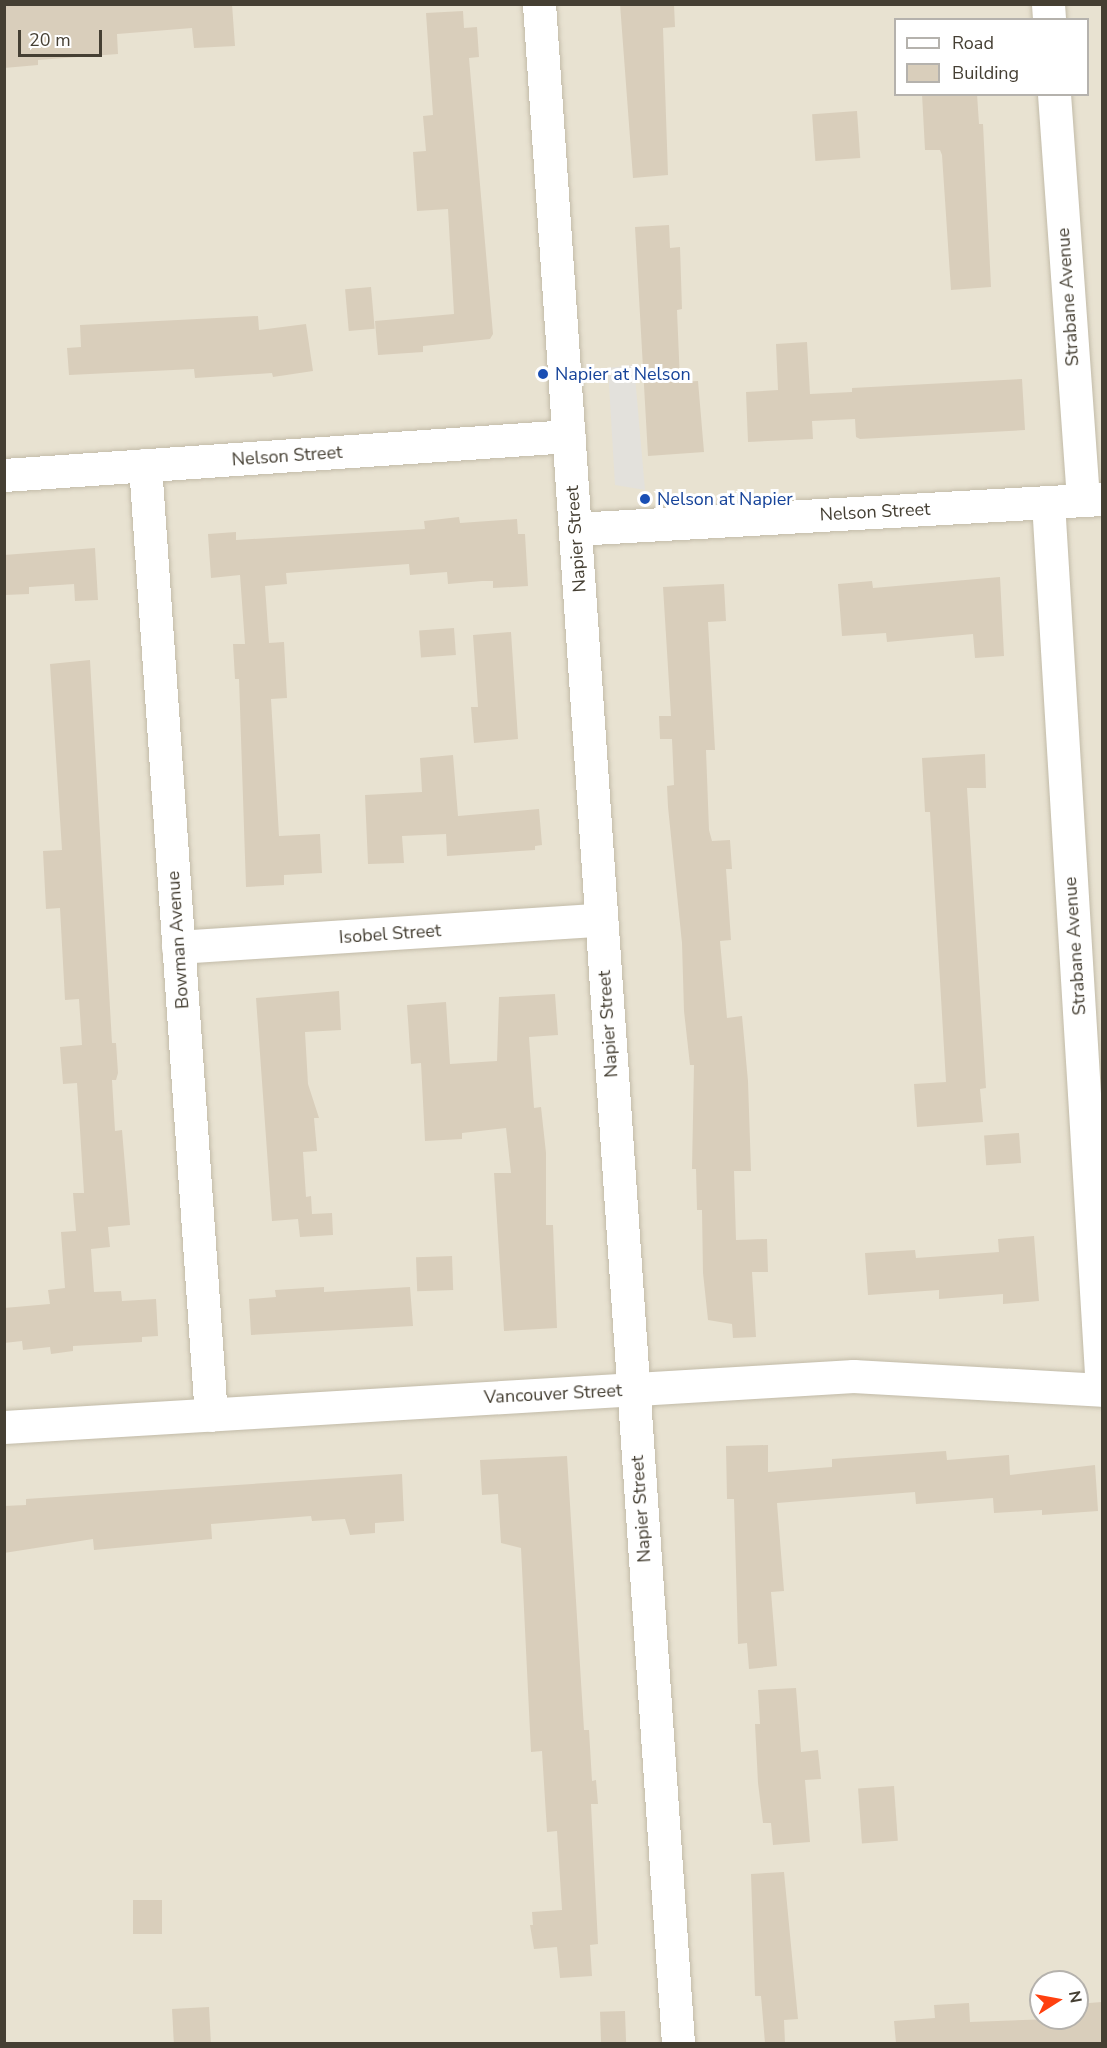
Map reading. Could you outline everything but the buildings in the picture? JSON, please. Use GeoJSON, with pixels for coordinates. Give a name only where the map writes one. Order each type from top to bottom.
{"type":"FeatureCollection","features":[{"type":"Feature","properties":{"kind":"street","name":"Napier Street"},"geometry":{"type":"LineString","coordinates":[[539,4],[678,2043]]}},
{"type":"Feature","properties":{"kind":"street","name":"Strabane Avenue"},"geometry":{"type":"LineString","coordinates":[[1054,96],[1093,500]]}},
{"type":"Feature","properties":{"kind":"street","name":"Nelson Street"},"geometry":{"type":"LineString","coordinates":[[4,475],[569,436]]}},
{"type":"Feature","properties":{"kind":"street","name":"Bowman Avenue"},"geometry":{"type":"LineString","coordinates":[[145,465],[211,1415]]}},
{"type":"Feature","properties":{"kind":"street","name":"Nelson Street"},"geometry":{"type":"LineString","coordinates":[[575,530],[1093,500]]}},
{"type":"Feature","properties":{"kind":"street","name":"Strabane Avenue"},"geometry":{"type":"LineString","coordinates":[[1048,502],[1102,1389]]}},
{"type":"Feature","properties":{"kind":"street","name":"Isobel Street"},"geometry":{"type":"LineString","coordinates":[[178,947],[601,920]]}},
{"type":"Feature","properties":{"kind":"street","name":"Vancouver Street"},"geometry":{"type":"LineString","coordinates":[[4,1427],[853,1376],[1102,1389]]}},
{"type":"Feature","properties":{"kind":"shaded area"},"geometry":{"type":"Polygon","coordinates":[[[5,5],[1102,5],[1102,2043],[5,2043],[5,5]]]}},
{"type":"Feature","properties":{"kind":"shaded area"},"geometry":{"type":"Polygon","coordinates":[[[634,365],[645,490],[615,485],[608,368],[634,365]]]}},
{"type":"Feature","properties":{"kind":"place","name":"Napier at Nelson"},"geometry":{"type":"Point","coordinates":[543,374]}},
{"type":"Feature","properties":{"kind":"place","name":"Nelson at Napier"},"geometry":{"type":"Point","coordinates":[645,499]}}]}
